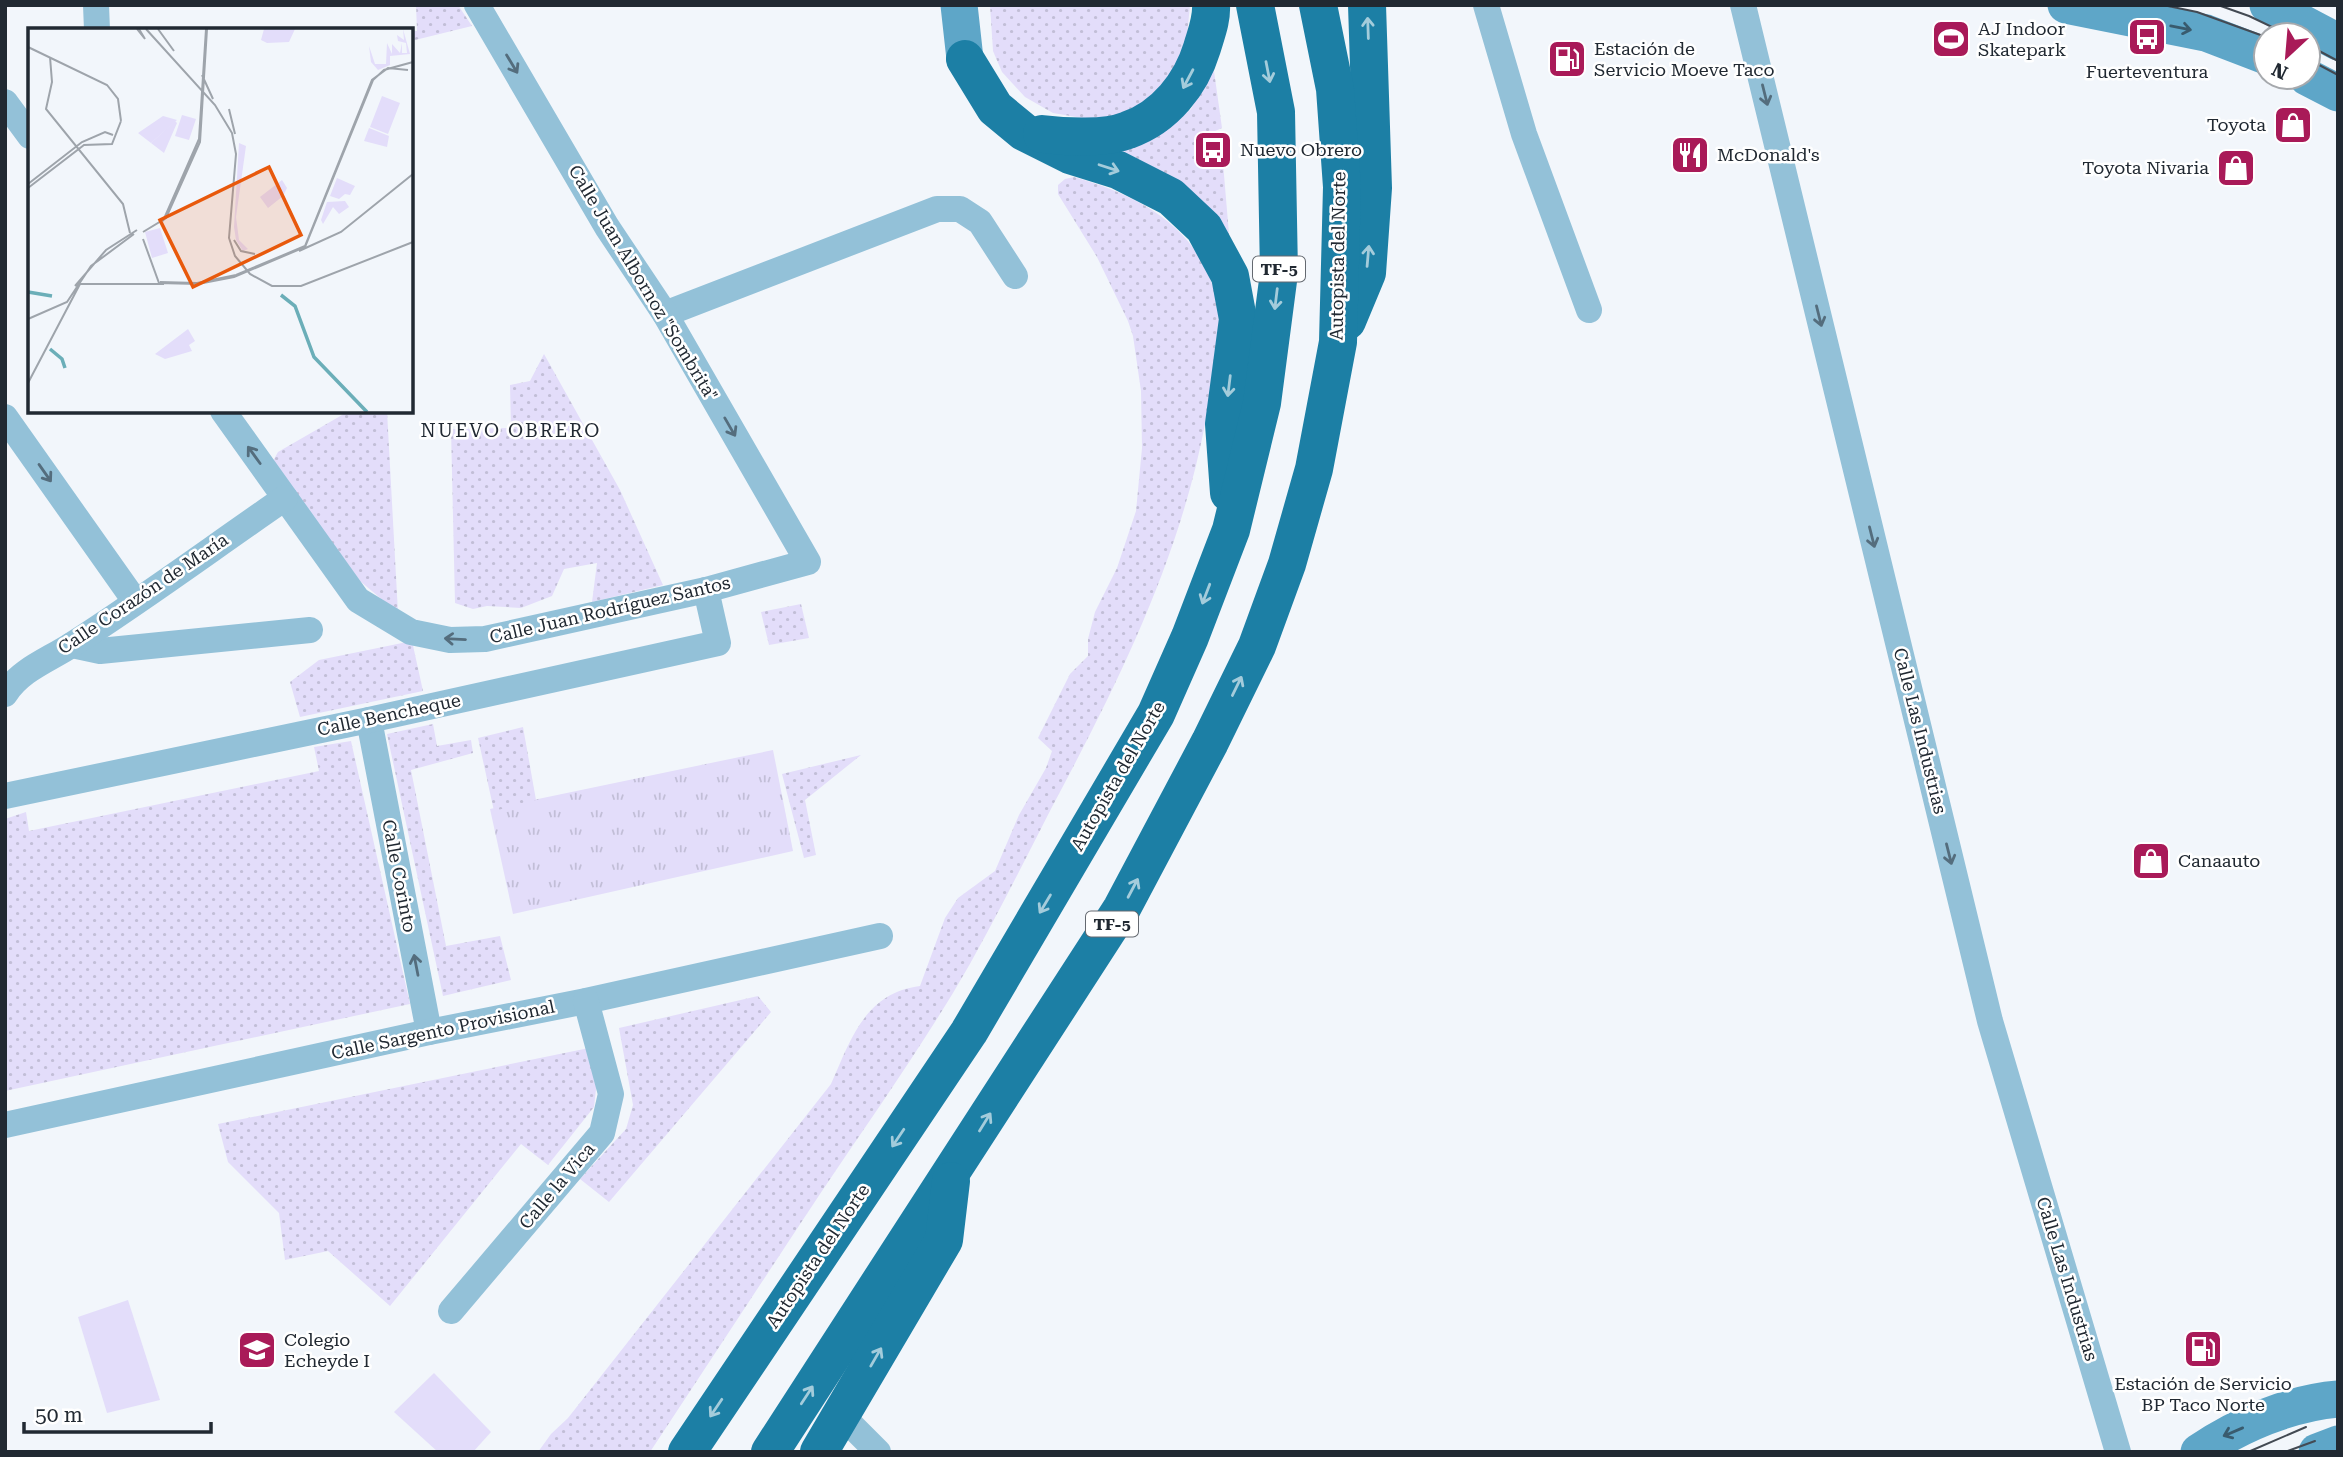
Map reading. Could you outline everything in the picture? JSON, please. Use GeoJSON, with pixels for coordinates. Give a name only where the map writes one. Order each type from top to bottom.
{"type":"FeatureCollection","features":[{"type":"Feature","properties":{"kind":"highway"},"geometry":{"type":"LineString","coordinates":[[1024,132],[1075,138],[1127,131],[1159,114],[1182,90],[1199,59],[1212,15],[1211,5]]}},
{"type":"Feature","properties":{"kind":"highway","name":"Autopista del Norte"},"geometry":{"type":"LineString","coordinates":[[687,1452],[969,1032],[1156,715],[1190,637],[1231,530],[1262,403],[1279,273],[1276,112],[1255,5]]}},
{"type":"Feature","properties":{"kind":"highway","name":"Autopista del Norte"},"geometry":{"type":"LineString","coordinates":[[770,1452],[1122,908],[1210,742],[1257,646],[1287,564],[1314,469],[1338,342],[1342,187],[1335,89],[1318,5]]}},
{"type":"Feature","properties":{"kind":"highway"},"geometry":{"type":"LineString","coordinates":[[1338,342],[1367,273],[1374,188],[1367,5]]}},
{"type":"Feature","properties":{"kind":"highway"},"geometry":{"type":"LineString","coordinates":[[965,59],[995,108],[1024,132],[1070,155],[1118,170],[1171,197],[1204,228],[1230,276],[1238,318],[1224,424],[1231,530]]}},
{"type":"Feature","properties":{"kind":"highway"},"geometry":{"type":"LineString","coordinates":[[819,1452],[944,1240],[952,1173]]}},
{"type":"Feature","properties":{"kind":"main road"},"geometry":{"type":"LineString","coordinates":[[959,5],[965,59]]}},
{"type":"Feature","properties":{"kind":"main road"},"geometry":{"type":"LineString","coordinates":[[2066,5],[2206,33],[2252,51]]}},
{"type":"Feature","properties":{"kind":"main road"},"geometry":{"type":"LineString","coordinates":[[2267,5],[2338,42]]}},
{"type":"Feature","properties":{"kind":"main road"},"geometry":{"type":"LineString","coordinates":[[2322,85],[2338,93]]}},
{"type":"Feature","properties":{"kind":"main road"},"geometry":{"type":"LineString","coordinates":[[2199,1452],[2221,1437],[2330,1406]]}},
{"type":"Feature","properties":{"kind":"main road"},"geometry":{"type":"LineString","coordinates":[[2317,1452],[2338,1444]]}},
{"type":"Feature","properties":{"kind":"street"},"geometry":{"type":"LineString","coordinates":[[96,5],[97,28]]}},
{"type":"Feature","properties":{"kind":"street","name":"Calle Juan Albornoz \"Sombrita\""},"geometry":{"type":"LineString","coordinates":[[477,5],[607,227],[665,314],[808,562]]}},
{"type":"Feature","properties":{"kind":"street"},"geometry":{"type":"LineString","coordinates":[[1486,5],[1524,134],[1589,310]]}},
{"type":"Feature","properties":{"kind":"street","name":"Calle Las Industrias"},"geometry":{"type":"LineString","coordinates":[[1743,5],[1990,1021],[2118,1452]]}},
{"type":"Feature","properties":{"kind":"street"},"geometry":{"type":"LineString","coordinates":[[5,102],[28,133]]}},
{"type":"Feature","properties":{"kind":"street"},"geometry":{"type":"LineString","coordinates":[[665,314],[937,209],[960,209],[980,222],[1014,276]]}},
{"type":"Feature","properties":{"kind":"street","name":"Calle Juan Rodríguez Santos"},"geometry":{"type":"LineString","coordinates":[[224,413],[358,600],[411,632],[450,640],[485,639],[706,590],[808,562]]}},
{"type":"Feature","properties":{"kind":"street"},"geometry":{"type":"LineString","coordinates":[[5,417],[135,601]]}},
{"type":"Feature","properties":{"kind":"street","name":"Calle Corazón de María"},"geometry":{"type":"LineString","coordinates":[[5,694],[12,684],[33,666],[72,645],[285,498]]}},
{"type":"Feature","properties":{"kind":"street","name":"Calle Bencheque"},"geometry":{"type":"LineString","coordinates":[[5,796],[718,643],[706,590]]}},
{"type":"Feature","properties":{"kind":"street"},"geometry":{"type":"LineString","coordinates":[[72,645],[100,652],[310,630]]}},
{"type":"Feature","properties":{"kind":"street","name":"Calle Corinto"},"geometry":{"type":"LineString","coordinates":[[369,720],[429,1032]]}},
{"type":"Feature","properties":{"kind":"street","name":"Calle Sargento Provisional"},"geometry":{"type":"LineString","coordinates":[[5,1125],[429,1032],[586,1002],[880,936]]}},
{"type":"Feature","properties":{"kind":"street","name":"Calle la Vica"},"geometry":{"type":"LineString","coordinates":[[451,1311],[602,1133],[611,1094],[586,1002]]}},
{"type":"Feature","properties":{"kind":"street"},"geometry":{"type":"LineString","coordinates":[[842,1416],[878,1452]]}},
{"type":"Feature","properties":{"kind":"green space"},"geometry":{"type":"Polygon","coordinates":[[[416,5],[458,5],[472,26],[413,41],[413,31],[417,31],[416,5]]]}},
{"type":"Feature","properties":{"kind":"green space"},"geometry":{"type":"Polygon","coordinates":[[[990,5],[1190,5],[1186,46],[1169,77],[1145,102],[1114,119],[1082,118],[1053,113],[1025,97],[1002,72],[993,51],[990,5]]]}},
{"type":"Feature","properties":{"kind":"green space"},"geometry":{"type":"Polygon","coordinates":[[[1214,71],[1222,128],[1215,131],[1217,164],[1223,163],[1230,246],[1116,158],[1130,145],[1166,130],[1191,109],[1209,73],[1214,71]]]}},
{"type":"Feature","properties":{"kind":"green space"},"geometry":{"type":"Polygon","coordinates":[[[1074,177],[1121,193],[1163,218],[1196,251],[1208,272],[1216,297],[1219,344],[1194,475],[1162,573],[1143,621],[1100,715],[992,924],[953,993],[650,1452],[538,1452],[551,1434],[568,1418],[831,1084],[862,1021],[886,998],[901,990],[920,986],[945,918],[958,898],[995,871],[1019,815],[1046,768],[1052,751],[1038,738],[1070,674],[1088,656],[1088,639],[1095,612],[1117,568],[1136,511],[1142,448],[1141,391],[1133,336],[1097,257],[1058,194],[1058,185],[1065,179],[1074,177]]]}},
{"type":"Feature","properties":{"kind":"green space"},"geometry":{"type":"Polygon","coordinates":[[[544,354],[620,490],[663,585],[592,602],[597,563],[564,569],[552,596],[521,608],[487,606],[473,609],[455,603],[451,429],[511,428],[510,385],[530,381],[544,354]]]}},
{"type":"Feature","properties":{"kind":"green space"},"geometry":{"type":"Polygon","coordinates":[[[346,413],[387,413],[398,613],[360,581],[273,461],[278,452],[346,413]]]}},
{"type":"Feature","properties":{"kind":"green space"},"geometry":{"type":"Polygon","coordinates":[[[801,604],[809,638],[769,645],[761,612],[801,604]]]}},
{"type":"Feature","properties":{"kind":"green space"},"geometry":{"type":"Polygon","coordinates":[[[412,641],[423,691],[300,717],[290,682],[319,660],[412,641]]]}},
{"type":"Feature","properties":{"kind":"green space"},"geometry":{"type":"Polygon","coordinates":[[[433,724],[437,746],[471,740],[473,753],[411,770],[446,946],[500,936],[511,980],[443,996],[387,734],[433,724]]]}},
{"type":"Feature","properties":{"kind":"green space"},"geometry":{"type":"Polygon","coordinates":[[[523,727],[536,800],[494,811],[478,738],[523,727]]]}},
{"type":"Feature","properties":{"kind":"green space"},"geometry":{"type":"Polygon","coordinates":[[[351,741],[410,1004],[5,1091],[5,819],[26,812],[29,831],[319,771],[314,747],[351,741]]]}},
{"type":"Feature","properties":{"kind":"green space"},"geometry":{"type":"Polygon","coordinates":[[[773,750],[793,851],[513,914],[490,809],[773,750]]]}},
{"type":"Feature","properties":{"kind":"green space"},"geometry":{"type":"Polygon","coordinates":[[[861,755],[805,800],[816,855],[804,858],[782,774],[861,755]]]}},
{"type":"Feature","properties":{"kind":"green space"},"geometry":{"type":"Polygon","coordinates":[[[758,996],[771,1012],[609,1202],[580,1179],[626,1129],[633,1105],[619,1028],[758,996]]]}},
{"type":"Feature","properties":{"kind":"green space"},"geometry":{"type":"Polygon","coordinates":[[[589,1048],[597,1080],[594,1107],[548,1165],[521,1144],[390,1306],[328,1251],[285,1260],[279,1213],[228,1162],[218,1124],[589,1048]]]}},
{"type":"Feature","properties":{"kind":"green space"},"geometry":{"type":"Polygon","coordinates":[[[128,1300],[160,1400],[107,1413],[78,1317],[128,1300]]]}},
{"type":"Feature","properties":{"kind":"green space"},"geometry":{"type":"Polygon","coordinates":[[[434,1373],[491,1432],[473,1452],[438,1452],[394,1412],[434,1373]]]}},
{"type":"Feature","properties":{"kind":"tram line"},"geometry":{"type":"LineString","coordinates":[[2163,5],[2197,12],[2252,32]]}},
{"type":"Feature","properties":{"kind":"tram line"},"geometry":{"type":"LineString","coordinates":[[2218,5],[2260,21]]}},
{"type":"Feature","properties":{"kind":"tram line"},"geometry":{"type":"LineString","coordinates":[[2322,52],[2338,61]]}},
{"type":"Feature","properties":{"kind":"tram line"},"geometry":{"type":"LineString","coordinates":[[2322,66],[2338,75]]}},
{"type":"Feature","properties":{"kind":"tram line"},"geometry":{"type":"LineString","coordinates":[[2248,1452],[2306,1427]]}},
{"type":"Feature","properties":{"kind":"tram line"},"geometry":{"type":"LineString","coordinates":[[2285,1452],[2315,1441]]}},
{"type":"Feature","properties":{"kind":"place","name":"Fuerteventura"},"geometry":{"type":"Point","coordinates":[2147,37]}},
{"type":"Feature","properties":{"kind":"place","name":"AJ Indoor Skatepark"},"geometry":{"type":"Point","coordinates":[1951,39]}},
{"type":"Feature","properties":{"kind":"place","name":"Estación de Servicio Moeve Taco"},"geometry":{"type":"Point","coordinates":[1567,59]}},
{"type":"Feature","properties":{"kind":"place","name":"Toyota"},"geometry":{"type":"Point","coordinates":[2293,125]}},
{"type":"Feature","properties":{"kind":"place","name":"Nuevo Obrero"},"geometry":{"type":"Point","coordinates":[1213,150]}},
{"type":"Feature","properties":{"kind":"place","name":"McDonald's"},"geometry":{"type":"Point","coordinates":[1690,155]}},
{"type":"Feature","properties":{"kind":"place","name":"Toyota Nivaria"},"geometry":{"type":"Point","coordinates":[2236,168]}},
{"type":"Feature","properties":{"kind":"place","name":"Canaauto"},"geometry":{"type":"Point","coordinates":[2151,861]}},
{"type":"Feature","properties":{"kind":"place","name":"Estación de Servicio BP Taco Norte"},"geometry":{"type":"Point","coordinates":[2203,1349]}},
{"type":"Feature","properties":{"kind":"place","name":"Colegio Echeyde I"},"geometry":{"type":"Point","coordinates":[257,1350]}},
{"type":"Feature","properties":{"kind":"district","name":"NUEVO OBRERO"},"geometry":{"type":"Point","coordinates":[511,430]}}]}
